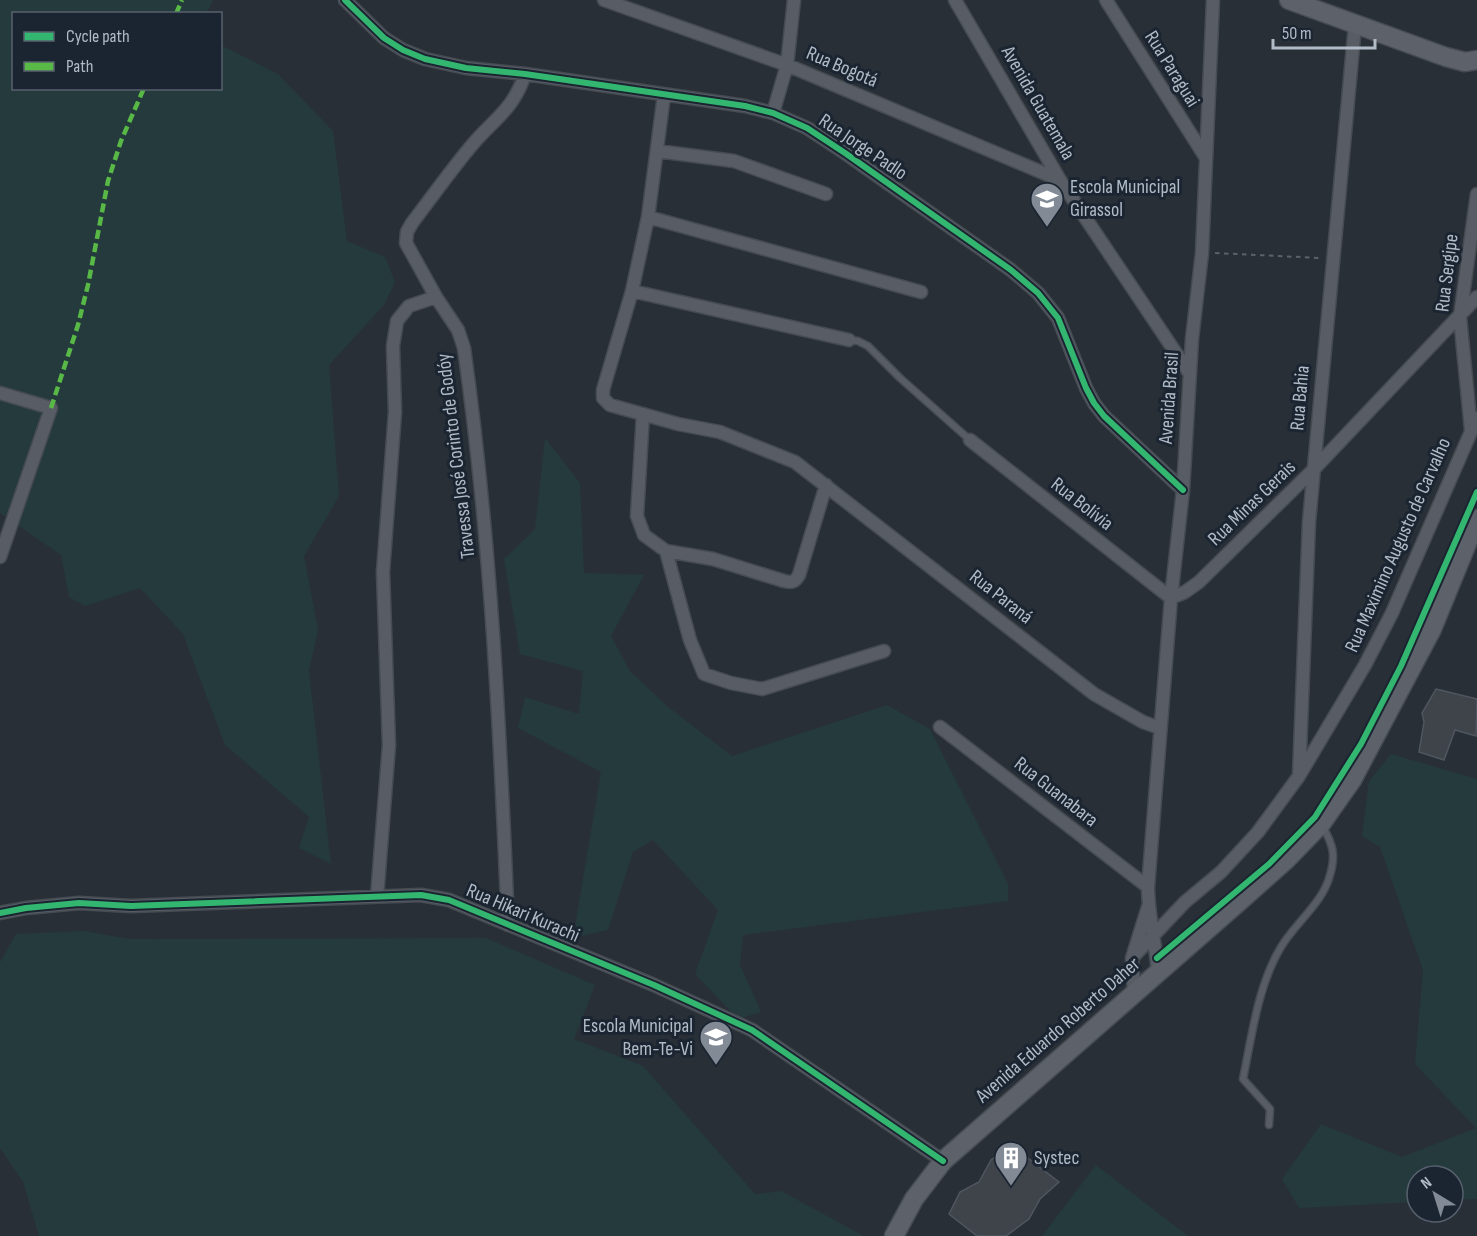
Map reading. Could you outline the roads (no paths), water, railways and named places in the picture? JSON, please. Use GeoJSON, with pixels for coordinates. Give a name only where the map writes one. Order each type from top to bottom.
{"type":"FeatureCollection","features":[{"type":"Feature","properties":{"kind":"main road"},"geometry":{"type":"LineString","coordinates":[[1289,0],[1446,57],[1465,62],[1477,60]]}},
{"type":"Feature","properties":{"kind":"main road","name":"Avenida Eduardo Roberto Daher"},"geometry":{"type":"LineString","coordinates":[[894,1236],[914,1199],[943,1161],[1000,1109],[1090,1034],[1271,873],[1322,824],[1353,780],[1389,714],[1432,629],[1477,519]]}},
{"type":"Feature","properties":{"kind":"street","name":"Rua Jorge Padlo"},"geometry":{"type":"LineString","coordinates":[[345,0],[384,38],[425,59],[466,68],[525,74],[745,106],[773,113],[807,128],[1011,270],[1038,293],[1058,318],[1094,403],[1104,416],[1183,490]]}},
{"type":"Feature","properties":{"kind":"street","name":"Rua Bogotá"},"geometry":{"type":"LineString","coordinates":[[604,0],[787,65],[1060,180]]}},
{"type":"Feature","properties":{"kind":"street"},"geometry":{"type":"LineString","coordinates":[[773,113],[787,65],[794,0]]}},
{"type":"Feature","properties":{"kind":"street","name":"Avenida Guatemala"},"geometry":{"type":"LineString","coordinates":[[955,0],[1060,180],[1190,374]]}},
{"type":"Feature","properties":{"kind":"street","name":"Rua Paraguai"},"geometry":{"type":"LineString","coordinates":[[1106,0],[1206,158]]}},
{"type":"Feature","properties":{"kind":"street","name":"Avenida Brasil"},"geometry":{"type":"LineString","coordinates":[[1154,933],[1148,906],[1148,887],[1202,253],[1213,0]]}},
{"type":"Feature","properties":{"kind":"street","name":"Rua Bahia"},"geometry":{"type":"LineString","coordinates":[[1299,776],[1309,522],[1355,25]]}},
{"type":"Feature","properties":{"kind":"street","name":"Travessa José Corinto de Godóy"},"geometry":{"type":"LineString","coordinates":[[508,925],[496,673],[485,521],[464,348],[458,330],[436,297],[406,243],[407,232],[474,143],[505,112],[521,88],[525,74]]}},
{"type":"Feature","properties":{"kind":"street"},"geometry":{"type":"LineString","coordinates":[[664,95],[648,217],[632,291],[849,339]]}},
{"type":"Feature","properties":{"kind":"street"},"geometry":{"type":"LineString","coordinates":[[657,151],[734,161],[826,194]]}},
{"type":"Feature","properties":{"kind":"street","name":"Rua Sergipe"},"geometry":{"type":"LineString","coordinates":[[1474,424],[1460,317],[1477,194]]}},
{"type":"Feature","properties":{"kind":"street"},"geometry":{"type":"LineString","coordinates":[[648,217],[921,292]]}},
{"type":"Feature","properties":{"kind":"street","name":"Rua Paraná"},"geometry":{"type":"LineString","coordinates":[[632,291],[603,390],[603,398],[610,405],[720,432],[795,462],[1094,694],[1143,722],[1160,728]]}},
{"type":"Feature","properties":{"kind":"street"},"geometry":{"type":"LineString","coordinates":[[377,897],[389,745],[383,572],[395,412],[393,346],[397,321],[409,306],[436,297]]}},
{"type":"Feature","properties":{"kind":"street","name":"Rua Minas Gerais"},"geometry":{"type":"LineString","coordinates":[[1171,598],[1199,582],[1313,470],[1477,297]]}},
{"type":"Feature","properties":{"kind":"street"},"geometry":{"type":"LineString","coordinates":[[0,393],[51,408],[0,557]]}},
{"type":"Feature","properties":{"kind":"street"},"geometry":{"type":"LineString","coordinates":[[643,414],[637,516],[644,535],[666,552],[713,559],[784,581],[795,581],[799,575],[826,485]]}},
{"type":"Feature","properties":{"kind":"street","name":"Rua Maximino Augusto de Carvalho"},"geometry":{"type":"LineString","coordinates":[[1132,958],[1185,902],[1221,872],[1258,832],[1299,776],[1365,665],[1392,613],[1474,424]]}},
{"type":"Feature","properties":{"kind":"street","name":"Rua Bolívia"},"geometry":{"type":"LineString","coordinates":[[970,440],[1171,598]]}},
{"type":"Feature","properties":{"kind":"street"},"geometry":{"type":"LineString","coordinates":[[666,552],[690,640],[704,674],[730,683],[762,689],[884,651]]}},
{"type":"Feature","properties":{"kind":"street","name":"Rua Guanabara"},"geometry":{"type":"LineString","coordinates":[[940,727],[1148,887]]}},
{"type":"Feature","properties":{"kind":"street","name":"Rua Hikari Kurachi"},"geometry":{"type":"LineString","coordinates":[[0,912],[79,903],[131,906],[421,895],[449,900],[654,985],[752,1030],[943,1161]]}},
{"type":"Feature","properties":{"kind":"street","name":"Avenida Brasil"},"geometry":{"type":"LineString","coordinates":[[1134,993],[1132,958],[1148,906]]}},
{"type":"Feature","properties":{"kind":"street"},"geometry":{"type":"LineString","coordinates":[[1154,933],[1158,973]]}},
{"type":"Feature","properties":{"kind":"lane"},"geometry":{"type":"LineString","coordinates":[[849,339],[868,346],[900,378],[970,440]]}},
{"type":"Feature","properties":{"kind":"lane"},"geometry":{"type":"LineString","coordinates":[[1269,1125],[1269,1109],[1243,1079],[1254,1025],[1268,977],[1280,949],[1291,930],[1321,896],[1330,877],[1334,860],[1332,843],[1322,824]]}},
{"type":"Feature","properties":{"kind":"place","name":"Escola Municipal Girassol"},"geometry":{"type":"Point","coordinates":[1047,228]}},
{"type":"Feature","properties":{"kind":"place","name":"Escola Municipal Bem-Te-Vi"},"geometry":{"type":"Point","coordinates":[716,1066]}},
{"type":"Feature","properties":{"kind":"place","name":"Systec"},"geometry":{"type":"Point","coordinates":[1011,1187]}}]}
